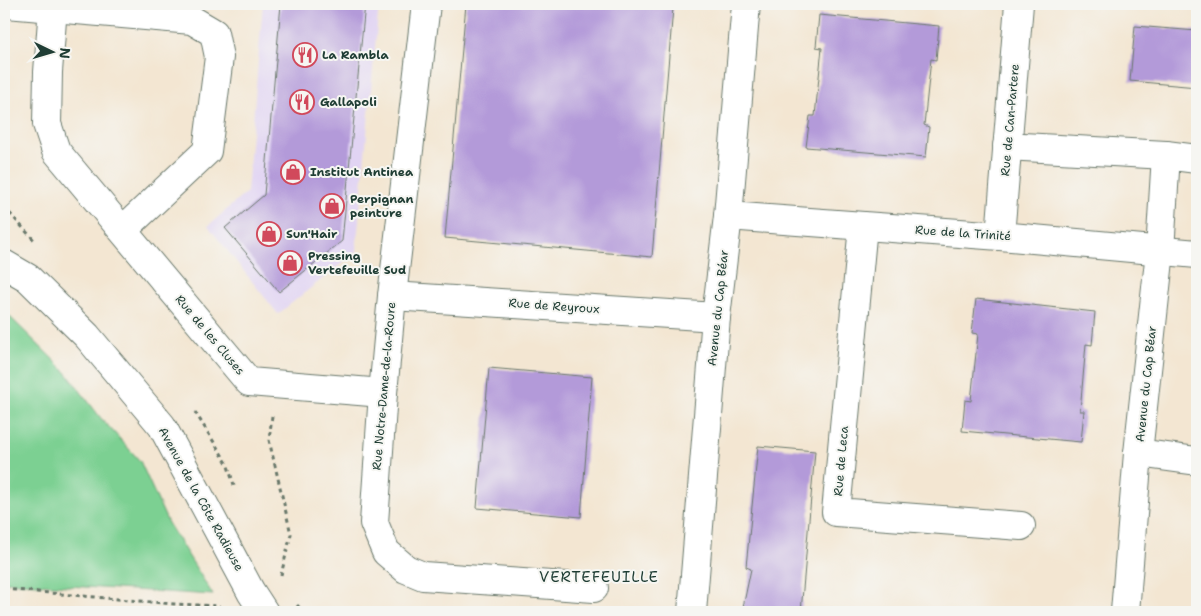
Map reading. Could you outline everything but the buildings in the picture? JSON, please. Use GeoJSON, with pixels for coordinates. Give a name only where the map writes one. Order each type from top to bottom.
{"type":"FeatureCollection","features":[{"type":"Feature","properties":{"kind":"street"},"geometry":{"type":"LineString","coordinates":[[7,4],[192,20],[214,33],[219,57],[207,152],[123,230]]}},
{"type":"Feature","properties":{"kind":"street","name":"Rue Notre-Dame-de-la-Roure"},"geometry":{"type":"LineString","coordinates":[[426,4],[392,296],[374,523],[386,552],[406,569],[423,576],[594,588]]}},
{"type":"Feature","properties":{"kind":"street","name":"Avenue du Cap Béar"},"geometry":{"type":"LineString","coordinates":[[692,612],[716,317],[728,216],[746,4]]}},
{"type":"Feature","properties":{"kind":"street","name":"Rue de Can-Partere"},"geometry":{"type":"LineString","coordinates":[[1000,236],[1019,4]]}},
{"type":"Feature","properties":{"kind":"street","name":"Rue de les Cluses"},"geometry":{"type":"LineString","coordinates":[[53,7],[48,72],[47,124],[56,151],[249,382],[383,393]]}},
{"type":"Feature","properties":{"kind":"street"},"geometry":{"type":"LineString","coordinates":[[1007,146],[1166,155],[1197,159]]}},
{"type":"Feature","properties":{"kind":"street","name":"Avenue du Cap Béar"},"geometry":{"type":"LineString","coordinates":[[1125,612],[1138,453],[1160,251],[1166,155]]}},
{"type":"Feature","properties":{"kind":"street","name":"Rue de la Trinité"},"geometry":{"type":"LineString","coordinates":[[728,216],[1000,236],[1197,254]]}},
{"type":"Feature","properties":{"kind":"street","name":"Rue de Leca"},"geometry":{"type":"LineString","coordinates":[[864,226],[836,512],[1021,526]]}},
{"type":"Feature","properties":{"kind":"street","name":"Avenue de la Côte Radieuse"},"geometry":{"type":"LineString","coordinates":[[4,264],[28,278],[87,336],[162,426],[264,612]]}},
{"type":"Feature","properties":{"kind":"street","name":"Rue de Reyroux"},"geometry":{"type":"LineString","coordinates":[[392,296],[716,317]]}},
{"type":"Feature","properties":{"kind":"street"},"geometry":{"type":"LineString","coordinates":[[1138,453],[1197,461]]}},
{"type":"Feature","properties":{"kind":"shaded area"},"geometry":{"type":"Polygon","coordinates":[[[263,4],[379,4],[356,252],[278,314],[208,226],[247,192],[263,4]]]}},
{"type":"Feature","properties":{"kind":"green space"},"geometry":{"type":"Polygon","coordinates":[[[4,311],[66,372],[100,417],[140,461],[168,523],[213,595],[4,582],[4,311]]]}},
{"type":"Feature","properties":{"kind":"place","name":"La Rambla"},"geometry":{"type":"Point","coordinates":[305,55]}},
{"type":"Feature","properties":{"kind":"place","name":"Gallapoli"},"geometry":{"type":"Point","coordinates":[302,102]}},
{"type":"Feature","properties":{"kind":"place","name":"Institut Antinea"},"geometry":{"type":"Point","coordinates":[293,172]}},
{"type":"Feature","properties":{"kind":"place","name":"Perpignan peinture"},"geometry":{"type":"Point","coordinates":[332,206]}},
{"type":"Feature","properties":{"kind":"place","name":"Sun'Hair"},"geometry":{"type":"Point","coordinates":[269,234]}},
{"type":"Feature","properties":{"kind":"place","name":"Pressing Vertefeuille Sud"},"geometry":{"type":"Point","coordinates":[290,263]}},
{"type":"Feature","properties":{"kind":"district","name":"VERTEFEUILLE"},"geometry":{"type":"Point","coordinates":[599,577]}}]}
